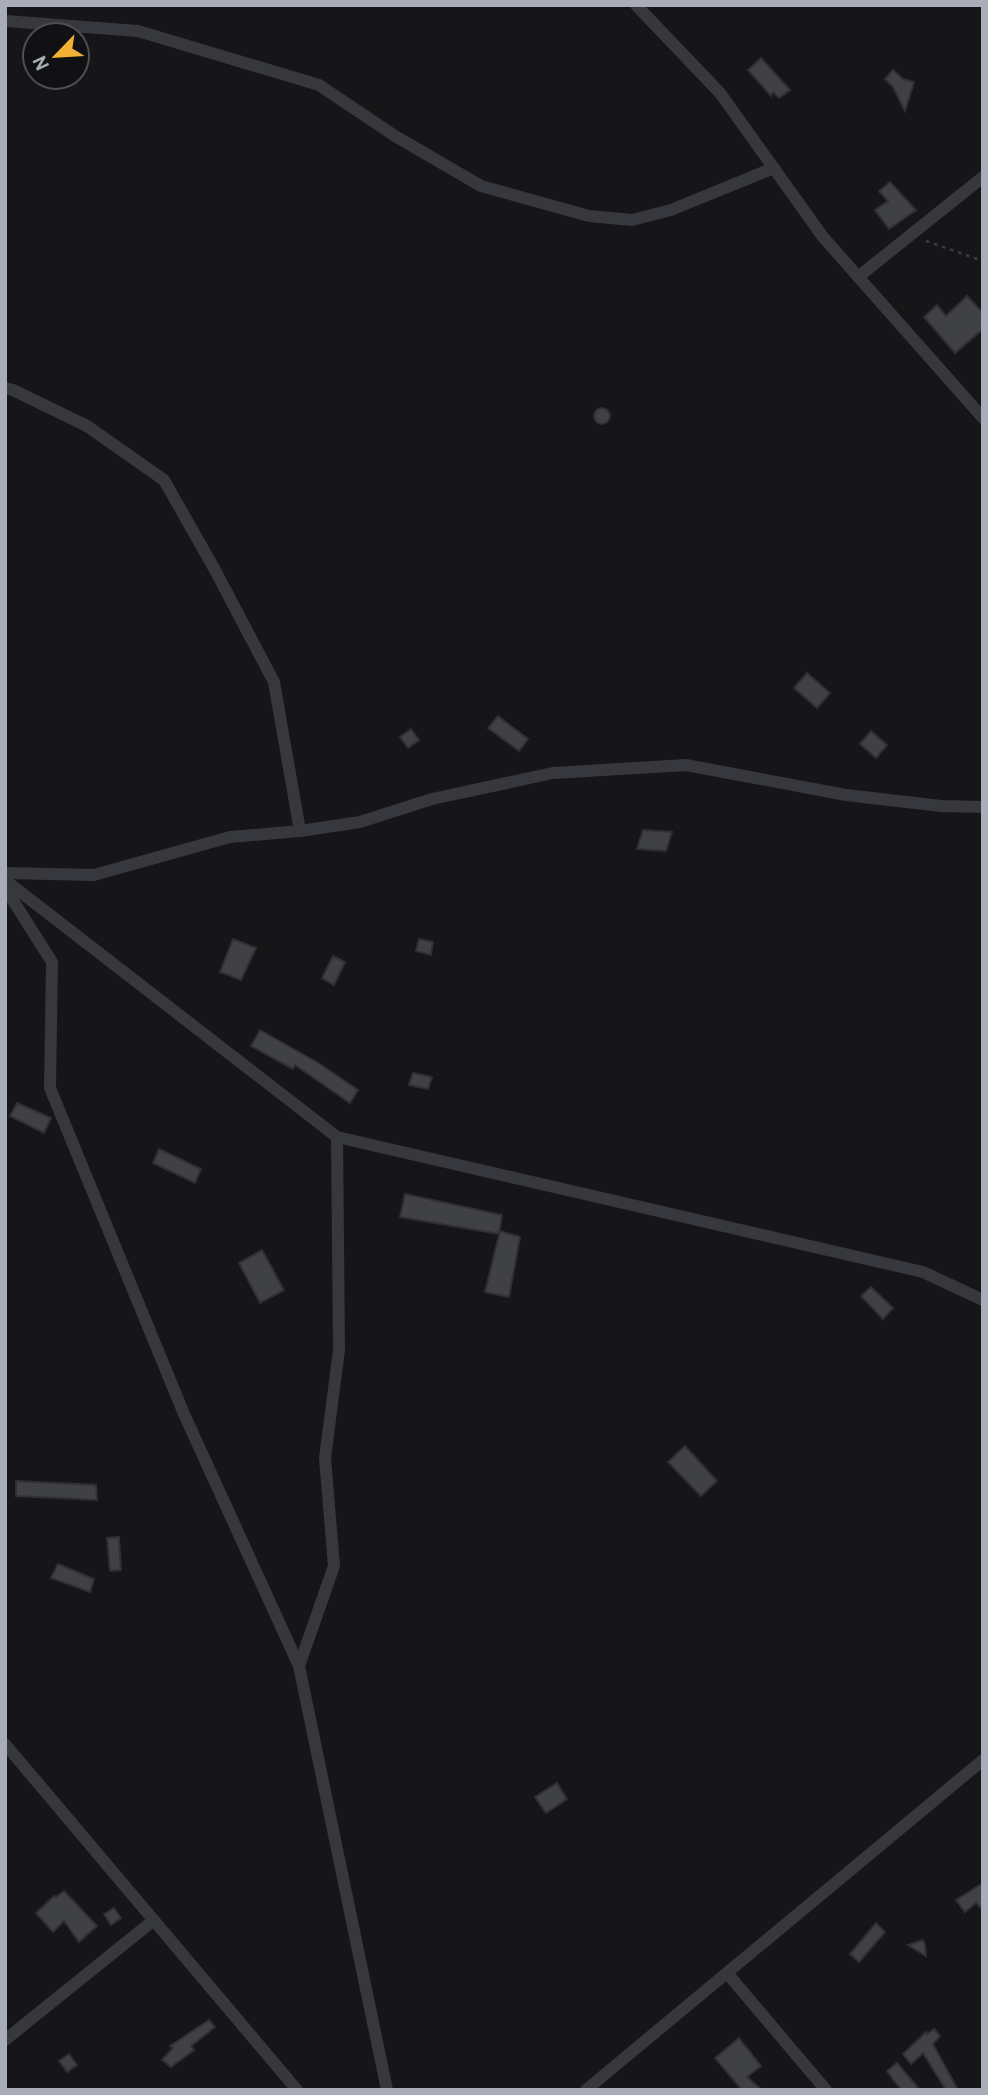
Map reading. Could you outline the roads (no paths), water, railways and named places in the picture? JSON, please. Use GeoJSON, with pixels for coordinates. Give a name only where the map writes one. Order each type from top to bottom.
{"type":"FeatureCollection","features":[{"type":"Feature","properties":{"kind":"street"},"geometry":{"type":"LineString","coordinates":[[636,5],[720,93],[823,237],[983,418]]}},
{"type":"Feature","properties":{"kind":"street"},"geometry":{"type":"LineString","coordinates":[[5,20],[138,31],[319,85],[395,136],[481,186],[589,216],[632,220],[671,210],[774,168]]}},
{"type":"Feature","properties":{"kind":"street"},"geometry":{"type":"LineString","coordinates":[[858,278],[983,177]]}},
{"type":"Feature","properties":{"kind":"street"},"geometry":{"type":"LineString","coordinates":[[5,388],[87,426],[164,480],[274,681],[300,831]]}},
{"type":"Feature","properties":{"kind":"street"},"geometry":{"type":"LineString","coordinates":[[5,873],[94,875],[230,837],[360,822],[432,799],[553,773],[686,765],[846,795],[941,806],[983,807]]}},
{"type":"Feature","properties":{"kind":"street"},"geometry":{"type":"LineString","coordinates":[[5,880],[337,1137],[923,1272],[983,1300]]}},
{"type":"Feature","properties":{"kind":"street"},"geometry":{"type":"LineString","coordinates":[[5,888],[52,962],[50,1088],[184,1414],[299,1666],[387,2090]]}},
{"type":"Feature","properties":{"kind":"street"},"geometry":{"type":"LineString","coordinates":[[299,1666],[334,1566],[325,1458],[339,1350],[337,1137]]}},
{"type":"Feature","properties":{"kind":"street"},"geometry":{"type":"LineString","coordinates":[[5,1744],[297,2090]]}},
{"type":"Feature","properties":{"kind":"street"},"geometry":{"type":"LineString","coordinates":[[586,2090],[983,1760]]}},
{"type":"Feature","properties":{"kind":"street"},"geometry":{"type":"LineString","coordinates":[[5,2040],[154,1920]]}},
{"type":"Feature","properties":{"kind":"street"},"geometry":{"type":"LineString","coordinates":[[727,1973],[826,2090]]}}]}
